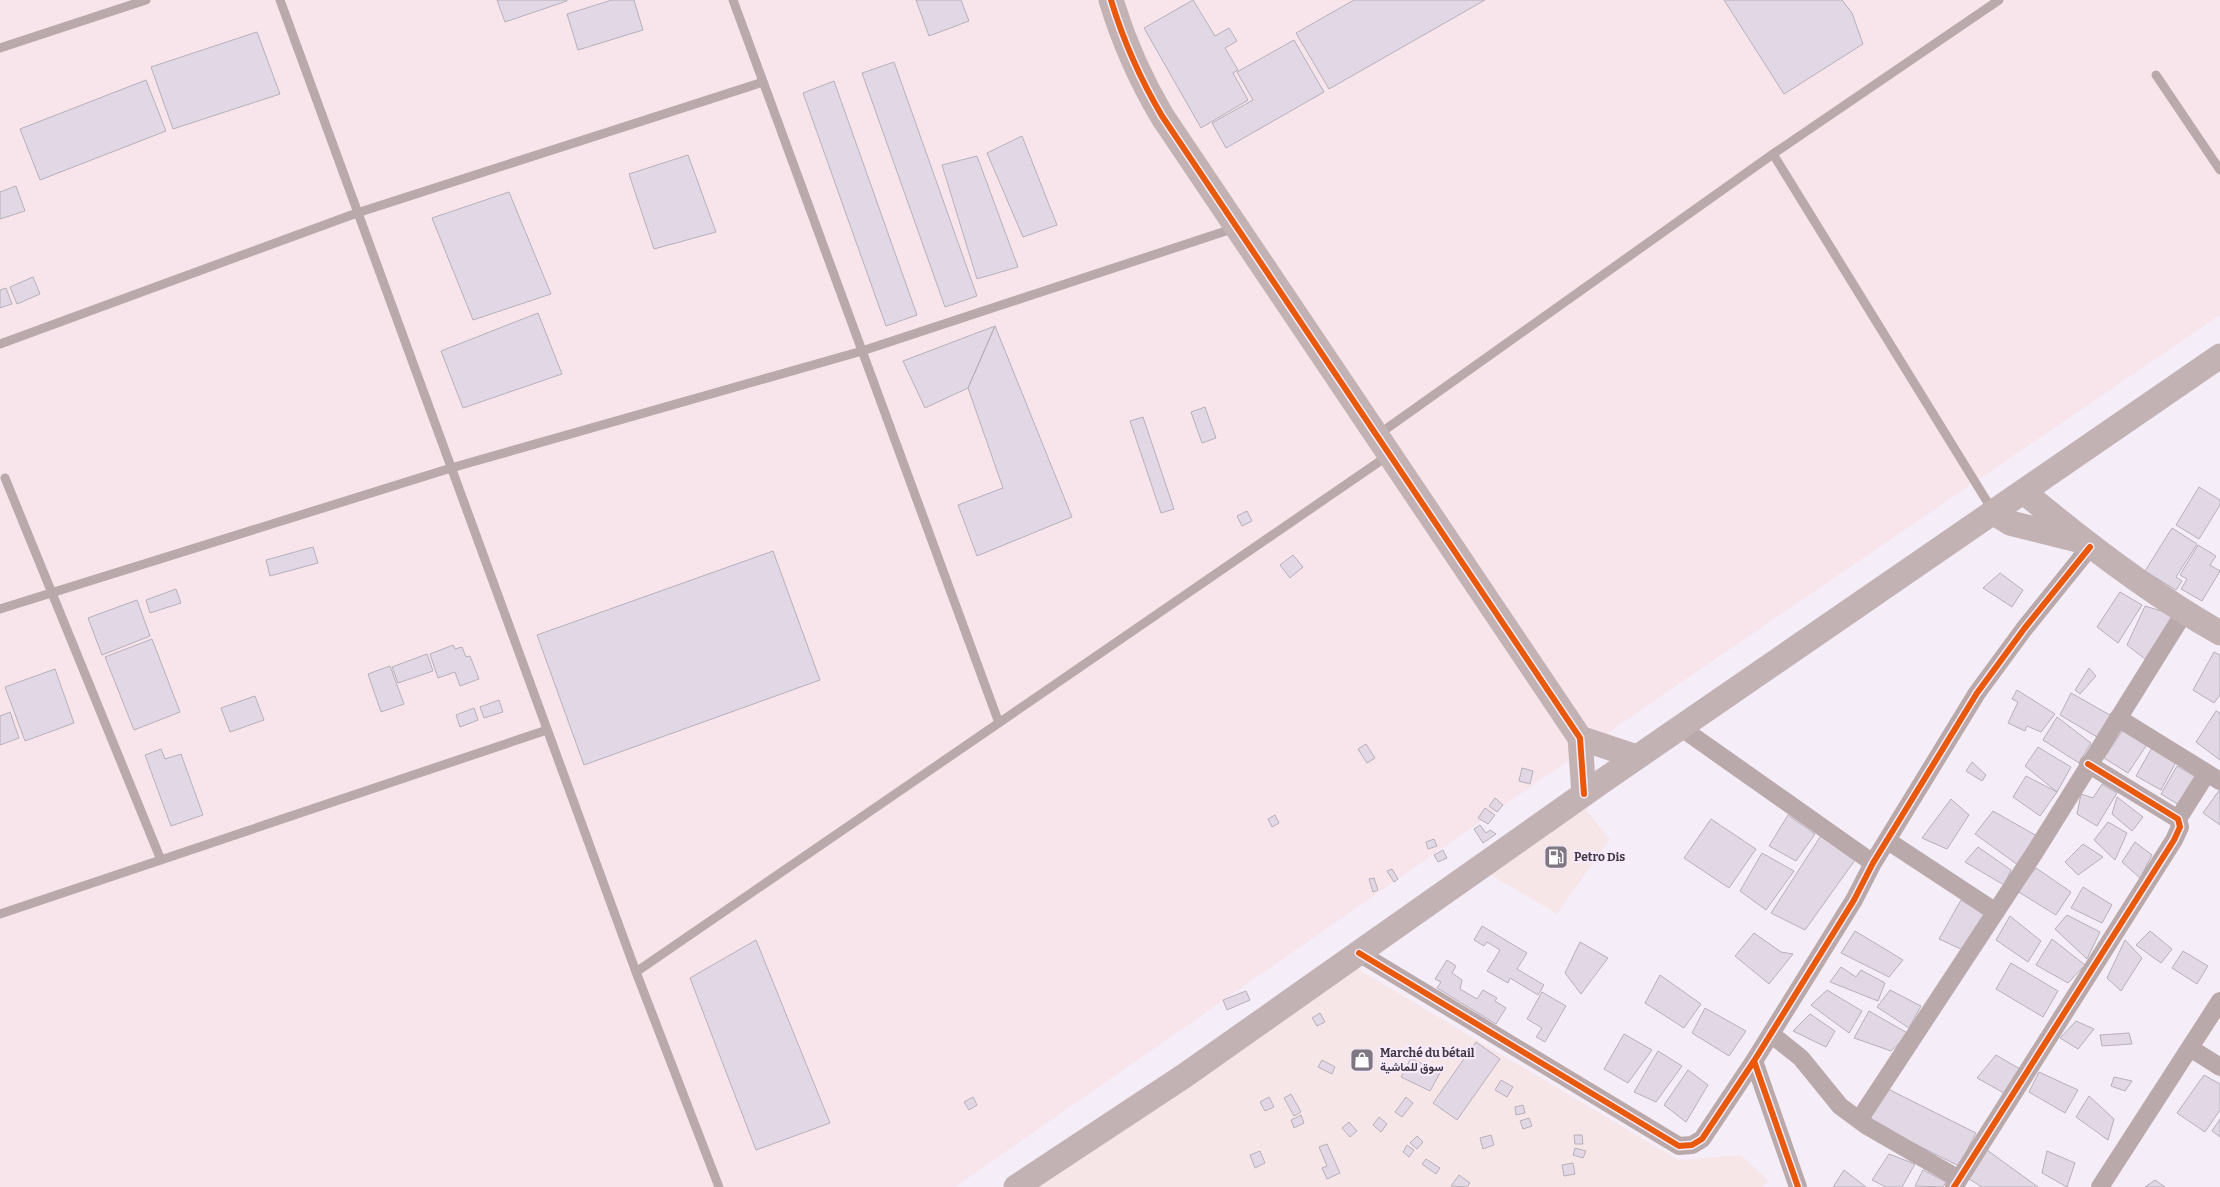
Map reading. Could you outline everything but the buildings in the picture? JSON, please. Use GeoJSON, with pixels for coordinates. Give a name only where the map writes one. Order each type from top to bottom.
{"type":"FeatureCollection","features":[{"type":"Feature","properties":{"kind":"main road"},"geometry":{"type":"LineString","coordinates":[[1111,0],[1123,39],[1139,77],[1162,116],[1580,738],[1584,794]]}},
{"type":"Feature","properties":{"kind":"main road"},"geometry":{"type":"LineString","coordinates":[[1020,1186],[1048,1176],[1184,1076],[1636,757],[2220,356]]}},
{"type":"Feature","properties":{"kind":"main road"},"geometry":{"type":"LineString","coordinates":[[2024,492],[2085,544],[2184,613],[2220,634]]}},
{"type":"Feature","properties":{"kind":"main road"},"geometry":{"type":"LineString","coordinates":[[1994,513],[2010,523],[2085,544]]}},
{"type":"Feature","properties":{"kind":"main road"},"geometry":{"type":"LineString","coordinates":[[1580,738],[1636,757]]}},
{"type":"Feature","properties":{"kind":"street"},"geometry":{"type":"LineString","coordinates":[[1359,952],[1679,1146],[1692,1146],[1702,1138],[1754,1061],[1854,900],[1873,863],[1977,694],[2085,544]]}},
{"type":"Feature","properties":{"kind":"street"},"geometry":{"type":"LineString","coordinates":[[1859,1120],[1996,912],[2184,613]]}},
{"type":"Feature","properties":{"kind":"street"},"geometry":{"type":"LineString","coordinates":[[2118,718],[2214,777],[2178,818]]}},
{"type":"Feature","properties":{"kind":"street"},"geometry":{"type":"LineString","coordinates":[[1680,727],[1873,863]]}},
{"type":"Feature","properties":{"kind":"street"},"geometry":{"type":"LineString","coordinates":[[1771,1034],[1801,1058],[1840,1106],[1957,1183],[2174,840],[2180,826],[2178,818],[2088,764]]}},
{"type":"Feature","properties":{"kind":"street"},"geometry":{"type":"LineString","coordinates":[[1888,841],[1996,912]]}},
{"type":"Feature","properties":{"kind":"street"},"geometry":{"type":"LineString","coordinates":[[2100,1187],[2220,1000]]}},
{"type":"Feature","properties":{"kind":"street"},"geometry":{"type":"LineString","coordinates":[[2190,1048],[2220,1067]]}},
{"type":"Feature","properties":{"kind":"street"},"geometry":{"type":"LineString","coordinates":[[1754,1061],[1798,1187]]}},
{"type":"Feature","properties":{"kind":"lane"},"geometry":{"type":"LineString","coordinates":[[0,48],[146,0]]}},
{"type":"Feature","properties":{"kind":"lane"},"geometry":{"type":"LineString","coordinates":[[280,0],[636,972],[719,1187]]}},
{"type":"Feature","properties":{"kind":"lane"},"geometry":{"type":"LineString","coordinates":[[733,0],[999,723]]}},
{"type":"Feature","properties":{"kind":"lane"},"geometry":{"type":"LineString","coordinates":[[636,972],[999,723],[1383,446],[1773,154],[1998,0]]}},
{"type":"Feature","properties":{"kind":"lane"},"geometry":{"type":"LineString","coordinates":[[2156,76],[2220,170]]}},
{"type":"Feature","properties":{"kind":"lane"},"geometry":{"type":"LineString","coordinates":[[0,344],[357,213],[763,82]]}},
{"type":"Feature","properties":{"kind":"lane"},"geometry":{"type":"LineString","coordinates":[[1773,154],[1994,513]]}},
{"type":"Feature","properties":{"kind":"lane"},"geometry":{"type":"LineString","coordinates":[[0,609],[451,468],[862,351],[1236,227]]}},
{"type":"Feature","properties":{"kind":"lane"},"geometry":{"type":"LineString","coordinates":[[6,478],[51,593],[161,860]]}},
{"type":"Feature","properties":{"kind":"lane"},"geometry":{"type":"LineString","coordinates":[[0,914],[547,730]]}},
{"type":"Feature","properties":{"kind":"shaded area"},"geometry":{"type":"Polygon","coordinates":[[[0,0],[2220,0],[2220,315],[1667,692],[955,1187],[0,1187],[0,0]]]}},
{"type":"Feature","properties":{"kind":"shaded area","name":"Petro Dis"},"geometry":{"type":"Polygon","coordinates":[[[1584,808],[1610,839],[1557,914],[1489,874],[1584,808]]]}},
{"type":"Feature","properties":{"kind":"shaded area","name":"Marché du bétail سوق للماشية"},"geometry":{"type":"Polygon","coordinates":[[[1353,966],[1678,1160],[1741,1155],[1769,1181],[1762,1187],[1024,1187],[1353,966]]]}},
{"type":"Feature","properties":{"kind":"cycle path"},"geometry":{"type":"LineString","coordinates":[[1111,0],[1133,60],[1162,116],[1580,738],[1584,794]]}},
{"type":"Feature","properties":{"kind":"cycle path"},"geometry":{"type":"LineString","coordinates":[[1754,1061],[1854,900],[1873,863],[1977,693],[2024,629],[2090,547]]}},
{"type":"Feature","properties":{"kind":"cycle path"},"geometry":{"type":"LineString","coordinates":[[1954,1187],[2174,840],[2180,827],[2178,819],[2088,764]]}},
{"type":"Feature","properties":{"kind":"cycle path"},"geometry":{"type":"LineString","coordinates":[[1359,953],[1679,1146],[1692,1145],[1702,1139],[1754,1061],[1798,1187]]}},
{"type":"Feature","properties":{"kind":"place","name":"Petro Dis"},"geometry":{"type":"Point","coordinates":[1556,857]}},
{"type":"Feature","properties":{"kind":"place","name":"Marché du bétail سوق للماشية"},"geometry":{"type":"Point","coordinates":[1362,1060]}}]}
